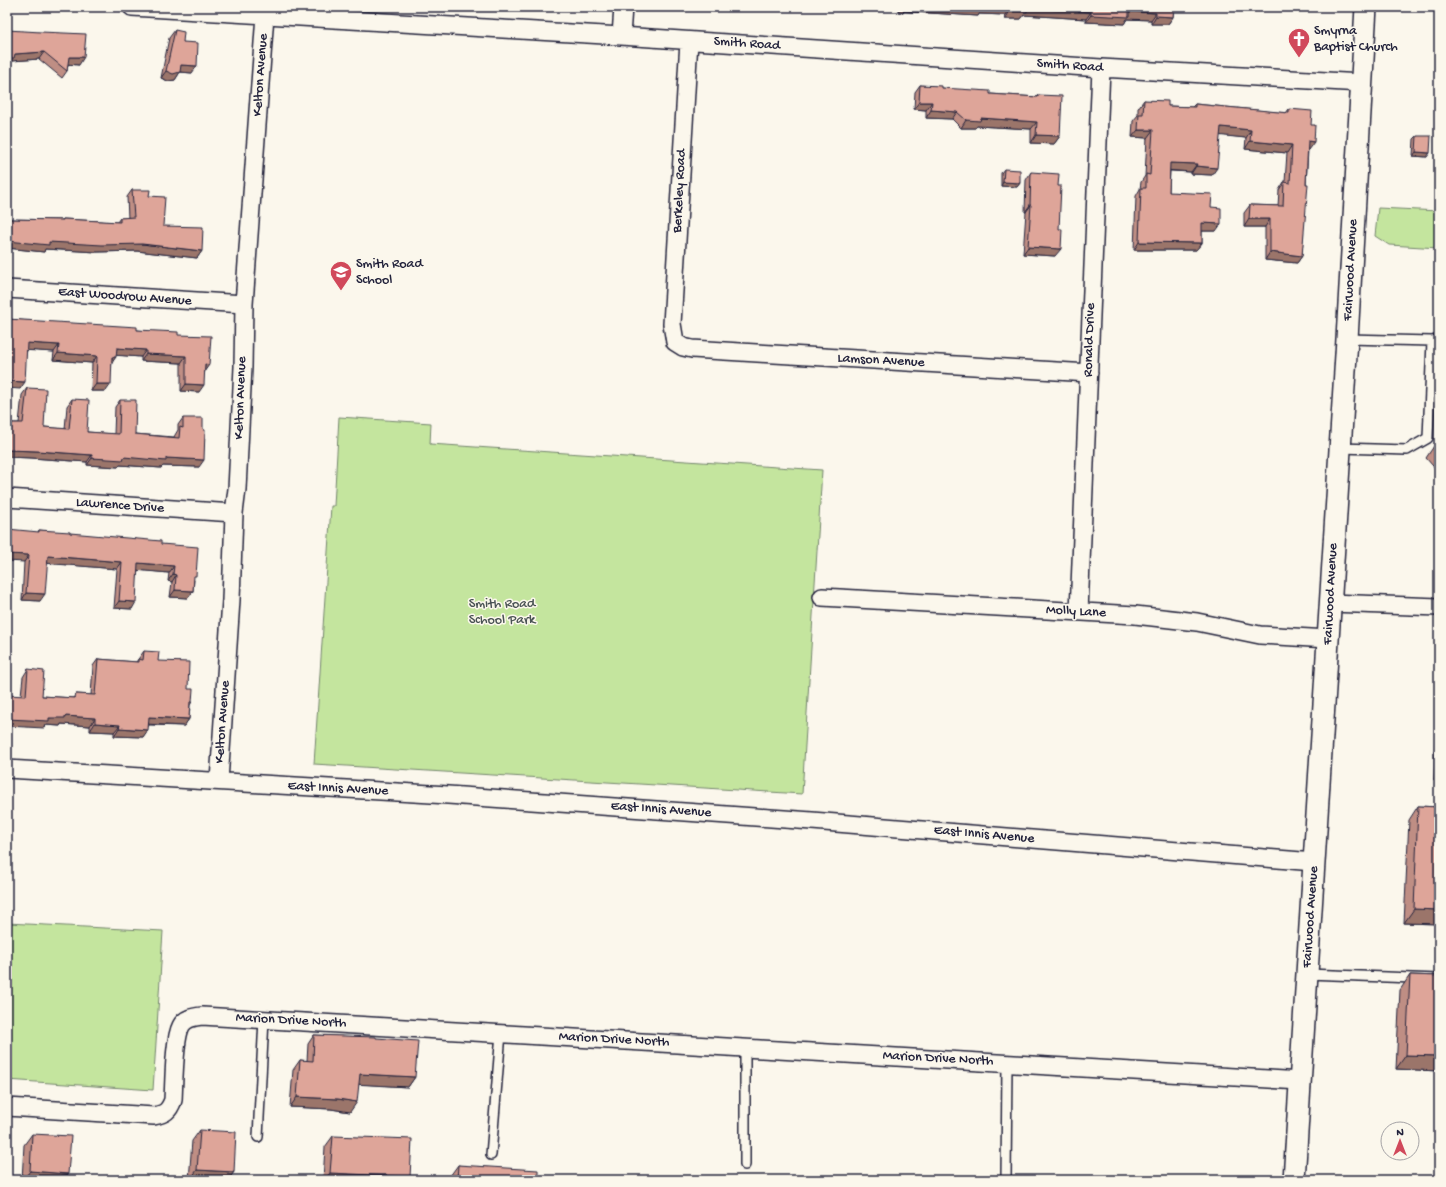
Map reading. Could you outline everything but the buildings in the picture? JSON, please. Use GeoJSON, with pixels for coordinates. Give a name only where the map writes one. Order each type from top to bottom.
{"type":"FeatureCollection","features":[{"type":"Feature","properties":{"kind":"street","name":"Smith Road"},"geometry":{"type":"LineString","coordinates":[[132,7],[264,15],[349,14],[689,41],[1101,68],[1362,83]]}},
{"type":"Feature","properties":{"kind":"street"},"geometry":{"type":"LineString","coordinates":[[621,36],[623,7]]}},
{"type":"Feature","properties":{"kind":"street","name":"Fairwood Avenue"},"geometry":{"type":"LineString","coordinates":[[1294,1180],[1347,339],[1366,7]]}},
{"type":"Feature","properties":{"kind":"street","name":"Kelton Avenue"},"geometry":{"type":"LineString","coordinates":[[219,782],[231,600],[234,513],[237,489],[244,304],[264,15]]}},
{"type":"Feature","properties":{"kind":"street","name":"Berkeley Road"},"geometry":{"type":"LineString","coordinates":[[675,342],[672,324],[689,41]]}},
{"type":"Feature","properties":{"kind":"street","name":"Ronald Drive"},"geometry":{"type":"LineString","coordinates":[[1079,612],[1101,68]]}},
{"type":"Feature","properties":{"kind":"street","name":"East Woodrow Avenue"},"geometry":{"type":"LineString","coordinates":[[7,289],[244,304]]}},
{"type":"Feature","properties":{"kind":"street","name":"Lamson Avenue"},"geometry":{"type":"LineString","coordinates":[[675,342],[692,350],[1089,373]]}},
{"type":"Feature","properties":{"kind":"street","name":"Lawrence Drive"},"geometry":{"type":"LineString","coordinates":[[7,498],[234,513]]}},
{"type":"Feature","properties":{"kind":"street","name":"Molly Lane"},"geometry":{"type":"LineString","coordinates":[[822,597],[1134,615],[1197,622],[1260,635],[1328,639]]}},
{"type":"Feature","properties":{"kind":"street"},"geometry":{"type":"LineString","coordinates":[[1330,603],[1439,607]]}},
{"type":"Feature","properties":{"kind":"street","name":"East Innis Avenue"},"geometry":{"type":"LineString","coordinates":[[7,769],[456,796],[812,821],[1314,862]]}},
{"type":"Feature","properties":{"kind":"street","name":"Marion Drive North"},"geometry":{"type":"LineString","coordinates":[[7,1107],[154,1116],[163,1115],[170,1109],[173,1100],[178,1037],[181,1025],[190,1018],[202,1016],[1300,1081]]}},
{"type":"Feature","properties":{"kind":"lane"},"geometry":{"type":"LineString","coordinates":[[1340,448],[1407,450],[1428,438],[1435,340],[1347,339]]}},
{"type":"Feature","properties":{"kind":"lane"},"geometry":{"type":"LineString","coordinates":[[1307,974],[1439,979]]}},
{"type":"Feature","properties":{"kind":"lane"},"geometry":{"type":"LineString","coordinates":[[258,1136],[264,1020]]}},
{"type":"Feature","properties":{"kind":"lane"},"geometry":{"type":"LineString","coordinates":[[491,1155],[501,1034]]}},
{"type":"Feature","properties":{"kind":"lane"},"geometry":{"type":"LineString","coordinates":[[745,1048],[745,1165]]}},
{"type":"Feature","properties":{"kind":"lane"},"geometry":{"type":"LineString","coordinates":[[1006,1180],[1007,1063]]}},
{"type":"Feature","properties":{"kind":"green space"},"geometry":{"type":"Polygon","coordinates":[[[1378,208],[1439,211],[1439,248],[1389,245],[1375,236],[1378,208]]]}},
{"type":"Feature","properties":{"kind":"green space","name":"Smith Road School Park"},"geometry":{"type":"Polygon","coordinates":[[[339,417],[431,423],[430,444],[822,470],[802,794],[314,764],[331,506],[334,506],[339,417]]]}},
{"type":"Feature","properties":{"kind":"green space"},"geometry":{"type":"Polygon","coordinates":[[[7,923],[163,931],[153,1090],[7,1080],[7,923]]]}},
{"type":"Feature","properties":{"kind":"place","name":"Smyrna Baptist Church"},"geometry":{"type":"Point","coordinates":[1299,58]}},
{"type":"Feature","properties":{"kind":"place","name":"Smith Road School"},"geometry":{"type":"Point","coordinates":[341,292]}}]}
